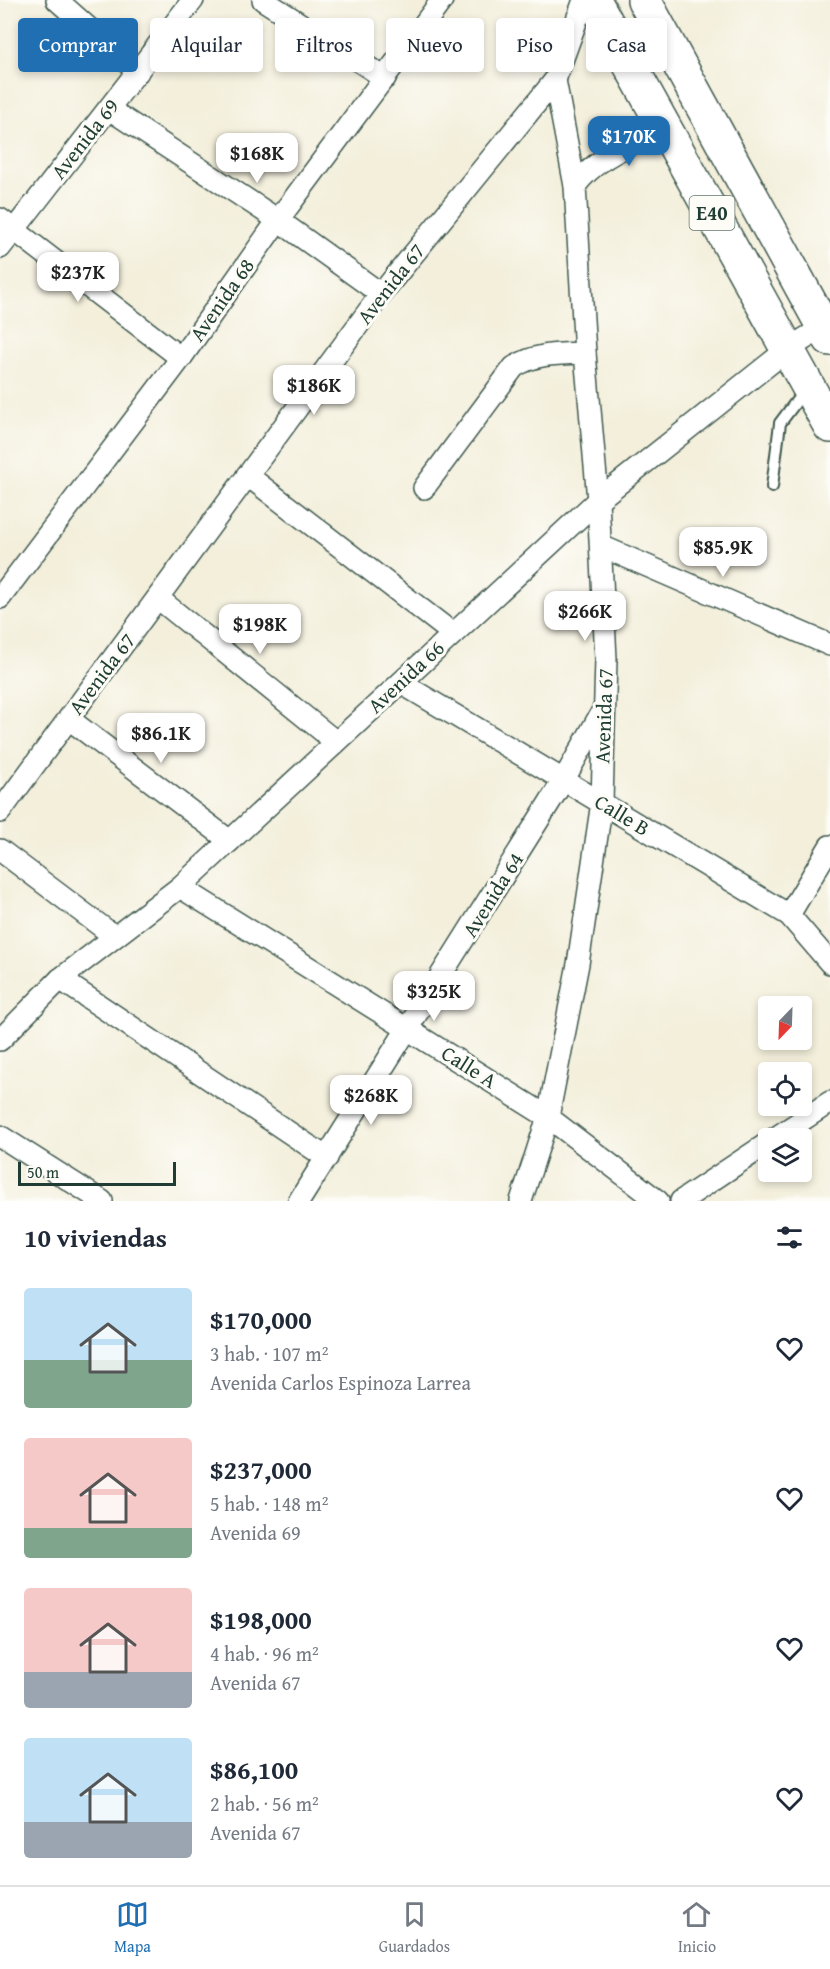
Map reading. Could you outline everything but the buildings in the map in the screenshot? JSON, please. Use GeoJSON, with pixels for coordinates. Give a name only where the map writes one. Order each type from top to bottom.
{"type":"FeatureCollection","features":[{"type":"Feature","properties":{"kind":"main road","name":"E40"},"geometry":{"type":"LineString","coordinates":[[594,0],[830,426]]}},
{"type":"Feature","properties":{"kind":"main road","name":"E40"},"geometry":{"type":"LineString","coordinates":[[644,0],[828,330]]}},
{"type":"Feature","properties":{"kind":"street"},"geometry":{"type":"LineString","coordinates":[[57,0],[77,18]]}},
{"type":"Feature","properties":{"kind":"street","name":"Avenida 69"},"geometry":{"type":"LineString","coordinates":[[0,248],[7,224],[109,109],[192,0]]}},
{"type":"Feature","properties":{"kind":"street"},"geometry":{"type":"LineString","coordinates":[[263,0],[385,78]]}},
{"type":"Feature","properties":{"kind":"street","name":"Avenida 68"},"geometry":{"type":"LineString","coordinates":[[0,598],[181,358],[278,220],[442,0]]}},
{"type":"Feature","properties":{"kind":"street","name":"Avenida 67"},"geometry":{"type":"LineString","coordinates":[[0,812],[381,294],[555,80],[584,0]]}},
{"type":"Feature","properties":{"kind":"street","name":"Avenida 67"},"geometry":{"type":"LineString","coordinates":[[521,1201],[548,1117],[578,964],[602,802],[606,659],[601,546],[585,353],[575,186],[555,80]]}},
{"type":"Feature","properties":{"kind":"street"},"geometry":{"type":"LineString","coordinates":[[109,109],[278,220],[381,294]]}},
{"type":"Feature","properties":{"kind":"street"},"geometry":{"type":"LineString","coordinates":[[575,186],[587,170],[600,160],[665,127]]}},
{"type":"Feature","properties":{"kind":"street"},"geometry":{"type":"LineString","coordinates":[[7,224],[181,358]]}},
{"type":"Feature","properties":{"kind":"street","name":"Avenida 66"},"geometry":{"type":"LineString","coordinates":[[0,1040],[60,979],[180,887],[598,500],[788,349],[828,330]]}},
{"type":"Feature","properties":{"kind":"street"},"geometry":{"type":"LineString","coordinates":[[424,488],[514,367],[526,359],[546,354],[585,353]]}},
{"type":"Feature","properties":{"kind":"street"},"geometry":{"type":"LineString","coordinates":[[247,475],[452,633]]}},
{"type":"Feature","properties":{"kind":"street"},"geometry":{"type":"LineString","coordinates":[[601,546],[830,645]]}},
{"type":"Feature","properties":{"kind":"street"},"geometry":{"type":"LineString","coordinates":[[159,598],[336,742]]}},
{"type":"Feature","properties":{"kind":"street","name":"Calle B"},"geometry":{"type":"LineString","coordinates":[[401,682],[789,915],[830,963]]}},
{"type":"Feature","properties":{"kind":"street","name":"Avenida 64"},"geometry":{"type":"LineString","coordinates":[[299,1201],[563,781],[604,707]]}},
{"type":"Feature","properties":{"kind":"street"},"geometry":{"type":"LineString","coordinates":[[69,719],[230,841]]}},
{"type":"Feature","properties":{"kind":"street"},"geometry":{"type":"LineString","coordinates":[[789,915],[830,846]]}},
{"type":"Feature","properties":{"kind":"street"},"geometry":{"type":"LineString","coordinates":[[0,850],[114,936]]}},
{"type":"Feature","properties":{"kind":"street","name":"Calle A"},"geometry":{"type":"LineString","coordinates":[[180,887],[548,1117],[658,1201]]}},
{"type":"Feature","properties":{"kind":"street"},"geometry":{"type":"LineString","coordinates":[[60,979],[327,1158]]}},
{"type":"Feature","properties":{"kind":"street"},"geometry":{"type":"LineString","coordinates":[[790,1128],[830,1102]]}},
{"type":"Feature","properties":{"kind":"street"},"geometry":{"type":"LineString","coordinates":[[2,1141],[102,1201]]}},
{"type":"Feature","properties":{"kind":"street"},"geometry":{"type":"LineString","coordinates":[[681,1201],[758,1150]]}},
{"type":"Feature","properties":{"kind":"lane"},"geometry":{"type":"LineString","coordinates":[[772,487],[780,423],[808,386]]}}]}
